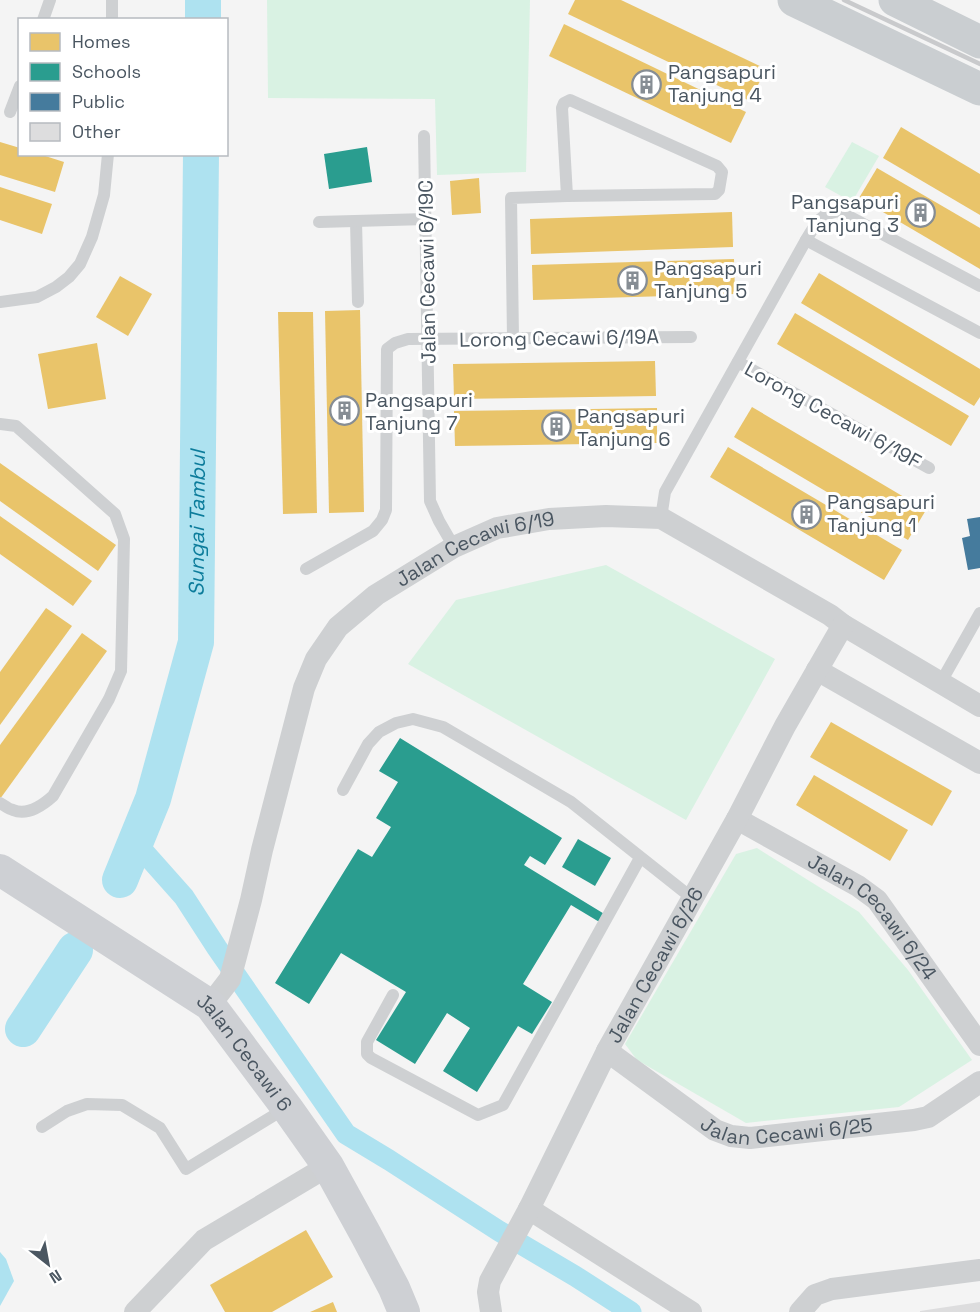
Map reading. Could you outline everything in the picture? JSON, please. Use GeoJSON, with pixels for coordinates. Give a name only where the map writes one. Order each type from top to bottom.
{"type":"FeatureCollection","features":[{"type":"Feature","properties":{"kind":"main road"},"geometry":{"type":"LineString","coordinates":[[794,0],[980,88]]}},
{"type":"Feature","properties":{"kind":"main road"},"geometry":{"type":"LineString","coordinates":[[895,0],[980,42]]}},
{"type":"Feature","properties":{"kind":"street","name":"Jalan Cecawi 6/19"},"geometry":{"type":"LineString","coordinates":[[210,1005],[232,971],[304,688],[316,658],[338,627],[376,595],[454,547],[497,528],[549,519],[606,516],[662,518],[830,615],[843,625],[980,706]]}},
{"type":"Feature","properties":{"kind":"street","name":"Jalan Cecawi 6/26"},"geometry":{"type":"LineString","coordinates":[[491,1312],[488,1292],[490,1281],[529,1209],[607,1051],[843,625]]}},
{"type":"Feature","properties":{"kind":"street"},"geometry":{"type":"LineString","coordinates":[[818,670],[980,763]]}},
{"type":"Feature","properties":{"kind":"street","name":"Jalan Cecawi 6/24"},"geometry":{"type":"LineString","coordinates":[[737,819],[858,886],[877,900],[978,1037]]}},
{"type":"Feature","properties":{"kind":"street","name":"Jalan Cecawi 6"},"geometry":{"type":"LineString","coordinates":[[0,870],[210,1005],[328,1166],[366,1234],[404,1312]]}},
{"type":"Feature","properties":{"kind":"street","name":"Jalan Cecawi 6/25"},"geometry":{"type":"LineString","coordinates":[[607,1051],[715,1130],[731,1136],[750,1138],[928,1117],[980,1082]]}},
{"type":"Feature","properties":{"kind":"street"},"geometry":{"type":"LineString","coordinates":[[135,1312],[204,1240],[328,1166]]}},
{"type":"Feature","properties":{"kind":"street"},"geometry":{"type":"LineString","coordinates":[[529,1209],[691,1312]]}},
{"type":"Feature","properties":{"kind":"street"},"geometry":{"type":"LineString","coordinates":[[800,1312],[814,1295],[832,1289],[980,1270]]}},
{"type":"Feature","properties":{"kind":"lane"},"geometry":{"type":"LineString","coordinates":[[44,18],[50,0]]}},
{"type":"Feature","properties":{"kind":"lane"},"geometry":{"type":"LineString","coordinates":[[112,0],[112,18]]}},
{"type":"Feature","properties":{"kind":"lane"},"geometry":{"type":"LineString","coordinates":[[10,112],[18,91]]}},
{"type":"Feature","properties":{"kind":"lane"},"geometry":{"type":"LineString","coordinates":[[513,338],[511,198],[715,194],[719,190],[722,172],[717,166],[570,100],[564,103],[562,108],[567,196]]}},
{"type":"Feature","properties":{"kind":"lane","name":"Jalan Cecawi 6/19C"},"geometry":{"type":"LineString","coordinates":[[424,136],[430,501],[454,547]]}},
{"type":"Feature","properties":{"kind":"lane"},"geometry":{"type":"LineString","coordinates":[[0,302],[37,297],[56,287],[80,264],[92,237],[105,195],[108,156]]}},
{"type":"Feature","properties":{"kind":"lane"},"geometry":{"type":"LineString","coordinates":[[662,518],[665,492],[806,240],[818,221],[828,213],[839,210],[980,285]]}},
{"type":"Feature","properties":{"kind":"lane"},"geometry":{"type":"LineString","coordinates":[[320,222],[426,219]]}},
{"type":"Feature","properties":{"kind":"lane"},"geometry":{"type":"LineString","coordinates":[[356,221],[358,302]]}},
{"type":"Feature","properties":{"kind":"lane"},"geometry":{"type":"LineString","coordinates":[[806,240],[980,333]]}},
{"type":"Feature","properties":{"kind":"lane","name":"Lorong Cecawi 6/19A"},"geometry":{"type":"LineString","coordinates":[[306,569],[373,531],[382,520],[386,510],[387,349],[395,343],[408,339],[691,337]]}},
{"type":"Feature","properties":{"kind":"lane","name":"Lorong Cecawi 6/19F"},"geometry":{"type":"LineString","coordinates":[[738,362],[929,468]]}},
{"type":"Feature","properties":{"kind":"lane"},"geometry":{"type":"LineString","coordinates":[[0,424],[16,426],[116,514],[124,539],[121,671],[109,699],[53,796],[31,810],[14,811],[0,803]]}},
{"type":"Feature","properties":{"kind":"lane"},"geometry":{"type":"LineString","coordinates":[[941,682],[980,613]]}},
{"type":"Feature","properties":{"kind":"lane"},"geometry":{"type":"LineString","coordinates":[[343,790],[368,744],[379,732],[396,723],[413,719],[443,727],[571,802],[692,898]]}},
{"type":"Feature","properties":{"kind":"lane"},"geometry":{"type":"LineString","coordinates":[[393,995],[367,1042],[367,1054],[371,1058],[478,1115],[503,1105],[640,858]]}},
{"type":"Feature","properties":{"kind":"lane"},"geometry":{"type":"LineString","coordinates":[[42,1127],[67,1112],[87,1104],[122,1106],[160,1128],[186,1169],[287,1108]]}},
{"type":"Feature","properties":{"kind":"green space"},"geometry":{"type":"Polygon","coordinates":[[[267,0],[530,0],[526,172],[437,175],[435,99],[268,98],[267,0]]]}},
{"type":"Feature","properties":{"kind":"green space"},"geometry":{"type":"Polygon","coordinates":[[[852,142],[879,156],[852,202],[825,187],[852,142]]]}},
{"type":"Feature","properties":{"kind":"green space"},"geometry":{"type":"Polygon","coordinates":[[[606,565],[775,659],[686,820],[408,664],[456,600],[606,565]]]}},
{"type":"Feature","properties":{"kind":"green space"},"geometry":{"type":"Polygon","coordinates":[[[757,848],[859,912],[908,970],[972,1060],[899,1107],[746,1123],[637,1060],[625,1044],[736,854],[757,848]]]}},
{"type":"Feature","properties":{"kind":"water"},"geometry":{"type":"Polygon","coordinates":[[[0,1252],[6,1259],[14,1281],[0,1306],[0,1252]]]}},
{"type":"Feature","properties":{"kind":"building: Homes"},"geometry":{"type":"Polygon","coordinates":[[[575,0],[621,0],[766,69],[750,101],[568,14],[575,0]]]}},
{"type":"Feature","properties":{"kind":"building: Homes","name":"Pangsapuri Tanjung 4"},"geometry":{"type":"Polygon","coordinates":[[[564,24],[746,112],[731,143],[549,56],[564,24]]]}},
{"type":"Feature","properties":{"kind":"building: Homes","name":"Pangsapuri Tanjung 3"},"geometry":{"type":"Polygon","coordinates":[[[901,127],[980,174],[980,215],[883,158],[901,127]]]}},
{"type":"Feature","properties":{"kind":"building: Homes"},"geometry":{"type":"Polygon","coordinates":[[[0,142],[18,147],[18,156],[45,156],[64,162],[55,192],[0,175],[0,142]]]}},
{"type":"Feature","properties":{"kind":"building: Homes","name":"Pangsapuri Tanjung 3"},"geometry":{"type":"Polygon","coordinates":[[[877,168],[980,228],[980,269],[859,198],[877,168]]]}},
{"type":"Feature","properties":{"kind":"building: Homes"},"geometry":{"type":"Polygon","coordinates":[[[479,178],[481,213],[452,215],[450,181],[479,178]]]}},
{"type":"Feature","properties":{"kind":"building: Homes"},"geometry":{"type":"Polygon","coordinates":[[[0,187],[52,204],[42,234],[0,220],[0,187]]]}},
{"type":"Feature","properties":{"kind":"building: Homes"},"geometry":{"type":"Polygon","coordinates":[[[732,212],[733,247],[531,254],[530,219],[732,212]]]}},
{"type":"Feature","properties":{"kind":"building: Homes","name":"Pangsapuri Tanjung 5"},"geometry":{"type":"Polygon","coordinates":[[[734,259],[735,294],[533,300],[532,265],[734,259]]]}},
{"type":"Feature","properties":{"kind":"building: Homes"},"geometry":{"type":"Polygon","coordinates":[[[819,273],[980,369],[980,397],[974,406],[801,303],[819,273]]]}},
{"type":"Feature","properties":{"kind":"building: Homes"},"geometry":{"type":"Polygon","coordinates":[[[120,276],[152,294],[128,336],[96,317],[120,276]]]}},
{"type":"Feature","properties":{"kind":"building: Homes","name":"Pangsapuri Tanjung 7"},"geometry":{"type":"Polygon","coordinates":[[[360,310],[364,512],[329,513],[325,311],[360,310]]]}},
{"type":"Feature","properties":{"kind":"building: Homes"},"geometry":{"type":"Polygon","coordinates":[[[278,312],[313,312],[317,513],[283,514],[278,312]]]}},
{"type":"Feature","properties":{"kind":"building: Homes"},"geometry":{"type":"Polygon","coordinates":[[[795,313],[969,416],[951,446],[777,344],[795,313]]]}},
{"type":"Feature","properties":{"kind":"building: Homes"},"geometry":{"type":"Polygon","coordinates":[[[97,343],[106,399],[48,409],[38,354],[97,343]]]}},
{"type":"Feature","properties":{"kind":"building: Homes"},"geometry":{"type":"Polygon","coordinates":[[[655,361],[656,396],[454,399],[453,364],[655,361]]]}},
{"type":"Feature","properties":{"kind":"building: Homes"},"geometry":{"type":"Polygon","coordinates":[[[752,407],[926,510],[908,540],[734,437],[752,407]]]}},
{"type":"Feature","properties":{"kind":"building: Homes","name":"Pangsapuri Tanjung 6"},"geometry":{"type":"Polygon","coordinates":[[[657,408],[657,443],[455,446],[454,411],[657,408]]]}},
{"type":"Feature","properties":{"kind":"building: Homes","name":"Pangsapuri Tanjung 1"},"geometry":{"type":"Polygon","coordinates":[[[728,447],[902,550],[884,580],[710,477],[728,447]]]}},
{"type":"Feature","properties":{"kind":"building: Homes"},"geometry":{"type":"Polygon","coordinates":[[[0,463],[116,545],[98,571],[0,501],[0,463]]]}},
{"type":"Feature","properties":{"kind":"building: Homes"},"geometry":{"type":"Polygon","coordinates":[[[0,516],[92,581],[73,606],[0,554],[0,516]]]}},
{"type":"Feature","properties":{"kind":"building: Homes"},"geometry":{"type":"Polygon","coordinates":[[[46,608],[72,626],[0,725],[0,672],[46,608]]]}},
{"type":"Feature","properties":{"kind":"building: Homes"},"geometry":{"type":"Polygon","coordinates":[[[82,633],[107,651],[0,799],[0,745],[82,633]]]}},
{"type":"Feature","properties":{"kind":"building: Homes"},"geometry":{"type":"Polygon","coordinates":[[[831,722],[952,791],[932,826],[810,757],[831,722]]]}},
{"type":"Feature","properties":{"kind":"building: Homes"},"geometry":{"type":"Polygon","coordinates":[[[814,775],[908,830],[890,861],[796,805],[814,775]]]}},
{"type":"Feature","properties":{"kind":"building: Homes"},"geometry":{"type":"Polygon","coordinates":[[[306,1230],[333,1277],[272,1312],[225,1312],[210,1285],[306,1230]]]}},
{"type":"Feature","properties":{"kind":"building: Homes"},"geometry":{"type":"Polygon","coordinates":[[[333,1302],[337,1312],[310,1312],[333,1302]]]}},
{"type":"Feature","properties":{"kind":"building: Schools"},"geometry":{"type":"Polygon","coordinates":[[[367,147],[372,182],[329,189],[324,154],[367,147]]]}},
{"type":"Feature","properties":{"kind":"building: Schools"},"geometry":{"type":"Polygon","coordinates":[[[400,738],[562,838],[545,865],[530,856],[524,865],[606,915],[601,923],[571,905],[523,984],[552,1002],[532,1034],[518,1026],[477,1092],[443,1071],[470,1028],[447,1013],[415,1064],[376,1040],[406,992],[341,953],[309,1004],[275,983],[358,849],[372,857],[391,827],[376,818],[398,782],[379,771],[400,738]]]}},
{"type":"Feature","properties":{"kind":"building: Schools"},"geometry":{"type":"Polygon","coordinates":[[[578,839],[611,858],[595,886],[562,867],[578,839]]]}},
{"type":"Feature","properties":{"kind":"building: Public"},"geometry":{"type":"Polygon","coordinates":[[[980,517],[980,568],[968,570],[962,538],[970,536],[967,519],[980,517]]]}},
{"type":"Feature","properties":{"kind":"building: Other"},"geometry":{"type":"Polygon","coordinates":[[[980,1302],[980,1312],[920,1312],[920,1311],[980,1302]]]}},
{"type":"Feature","properties":{"kind":"waterway","name":"Sungai Tambul"},"geometry":{"type":"LineString","coordinates":[[203,0],[203,18]]}},
{"type":"Feature","properties":{"kind":"waterway","name":"Sungai Tambul"},"geometry":{"type":"LineString","coordinates":[[120,880],[153,799],[196,642],[201,156]]}},
{"type":"Feature","properties":{"kind":"waterway"},"geometry":{"type":"LineString","coordinates":[[136,843],[184,897],[346,1134],[631,1312]]}},
{"type":"Feature","properties":{"kind":"waterway","name":"Sungai Tambul"},"geometry":{"type":"LineString","coordinates":[[23,1029],[75,950]]}},
{"type":"Feature","properties":{"kind":"railway"},"geometry":{"type":"LineString","coordinates":[[844,0],[980,64]]}},
{"type":"Feature","properties":{"kind":"place","name":"Pangsapuri Tanjung 4"},"geometry":{"type":"Point","coordinates":[647,84]}},
{"type":"Feature","properties":{"kind":"place","name":"Pangsapuri Tanjung 3"},"geometry":{"type":"Point","coordinates":[920,213]}},
{"type":"Feature","properties":{"kind":"place","name":"Pangsapuri Tanjung 5"},"geometry":{"type":"Point","coordinates":[633,280]}},
{"type":"Feature","properties":{"kind":"place","name":"Pangsapuri Tanjung 7"},"geometry":{"type":"Point","coordinates":[344,411]}},
{"type":"Feature","properties":{"kind":"place","name":"Pangsapuri Tanjung 6"},"geometry":{"type":"Point","coordinates":[556,427]}},
{"type":"Feature","properties":{"kind":"place","name":"Pangsapuri Tanjung 1"},"geometry":{"type":"Point","coordinates":[806,514]}}]}
